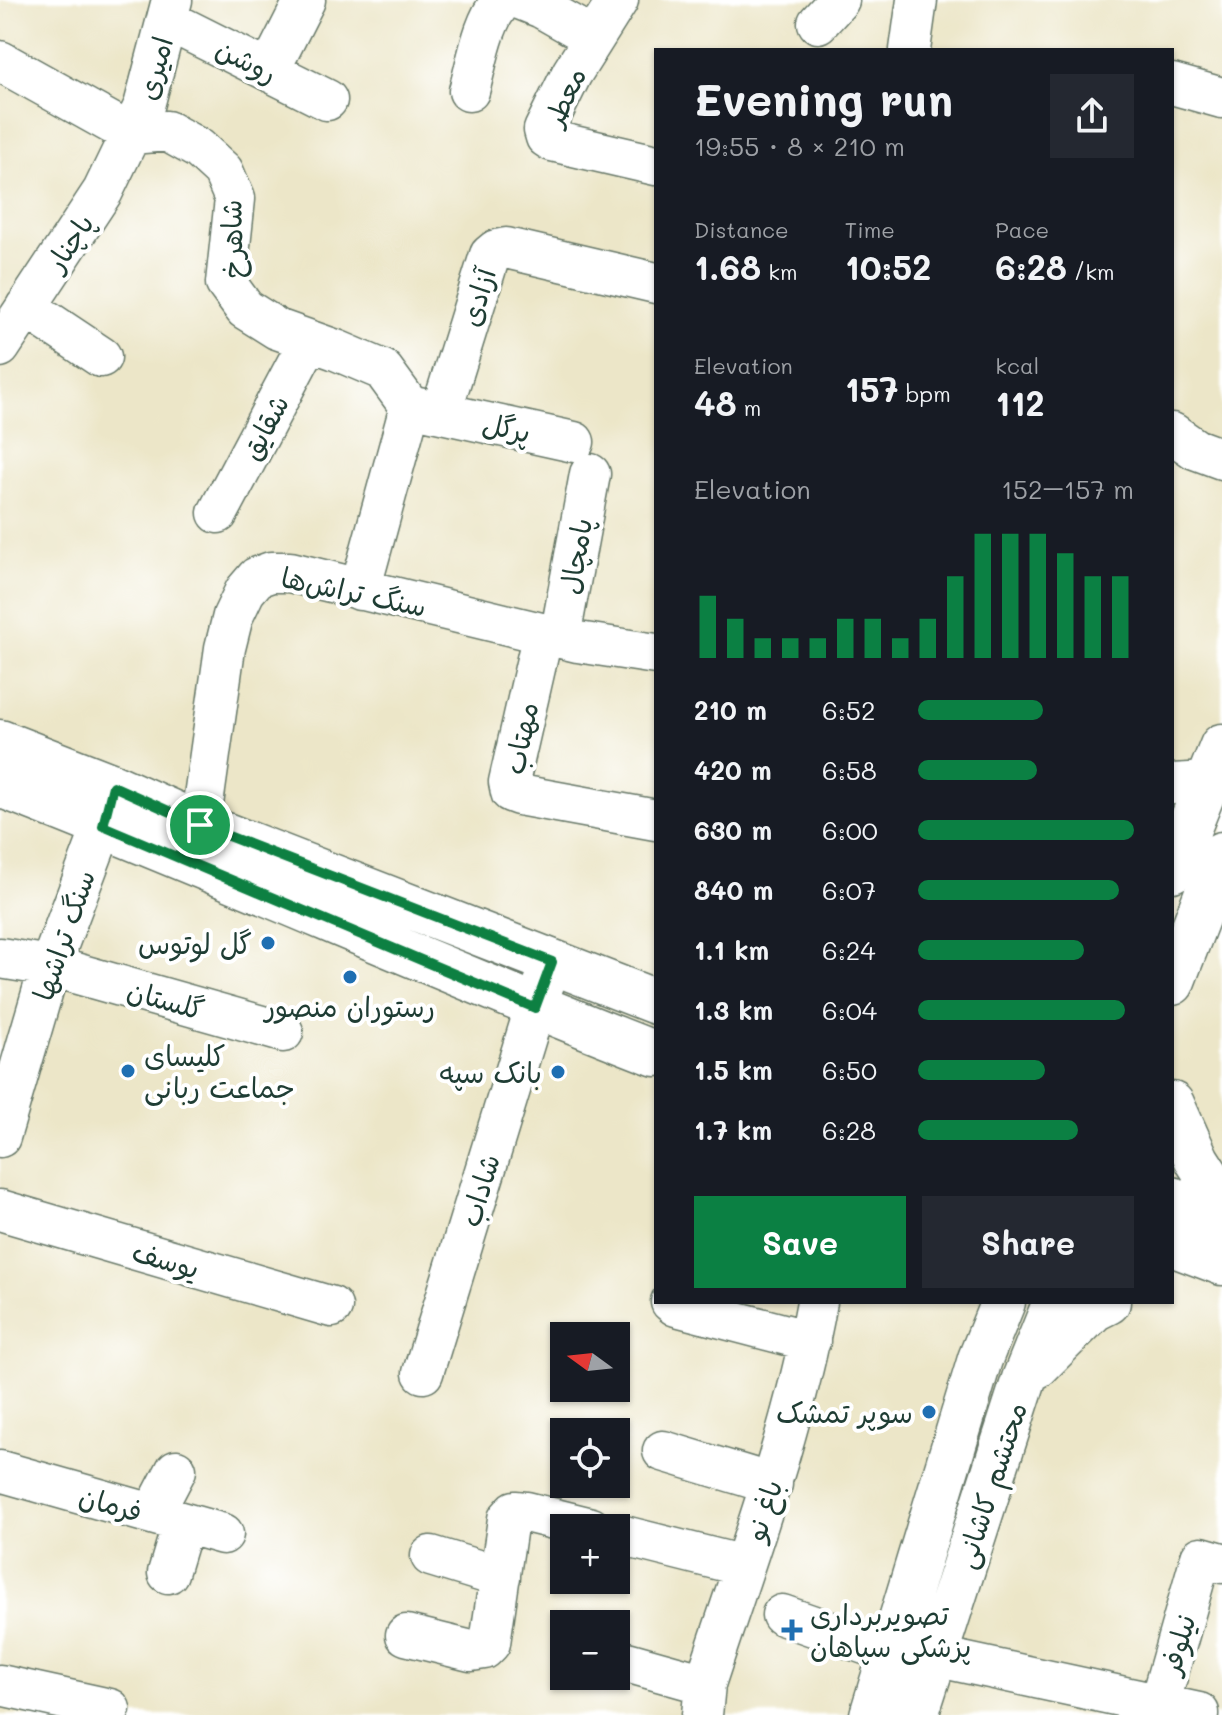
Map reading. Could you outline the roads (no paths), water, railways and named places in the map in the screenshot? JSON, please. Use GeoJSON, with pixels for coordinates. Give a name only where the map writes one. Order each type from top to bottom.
{"type":"FeatureCollection","features":[{"type":"Feature","properties":{"kind":"main road"},"geometry":{"type":"LineString","coordinates":[[0,742],[108,806],[535,1008],[654,1053]]}},
{"type":"Feature","properties":{"kind":"main road"},"geometry":{"type":"LineString","coordinates":[[1174,863],[1201,770]]}},
{"type":"Feature","properties":{"kind":"main road"},"geometry":{"type":"LineString","coordinates":[[0,785],[200,825],[654,1001]]}},
{"type":"Feature","properties":{"kind":"main road"},"geometry":{"type":"LineString","coordinates":[[1174,978],[1222,854]]}},
{"type":"Feature","properties":{"kind":"main road"},"geometry":{"type":"LineString","coordinates":[[1174,1108],[1197,1160],[1222,1199]]}},
{"type":"Feature","properties":{"kind":"main road"},"geometry":{"type":"LineString","coordinates":[[1174,1200],[1222,1219]]}},
{"type":"Feature","properties":{"kind":"main road"},"geometry":{"type":"LineString","coordinates":[[1174,1245],[1221,1263]]}},
{"type":"Feature","properties":{"kind":"main road"},"geometry":{"type":"LineString","coordinates":[[1174,1274],[1221,1263]]}},
{"type":"Feature","properties":{"kind":"main road"},"geometry":{"type":"LineString","coordinates":[[973,1304],[980,1359]]}},
{"type":"Feature","properties":{"kind":"main road","name":"محتشم کاشانی"},"geometry":{"type":"LineString","coordinates":[[872,1715],[980,1359],[1002,1304]]}},
{"type":"Feature","properties":{"kind":"main road","name":"محتشم کاشانی"},"geometry":{"type":"LineString","coordinates":[[916,1715],[1024,1379],[1054,1304]]}},
{"type":"Feature","properties":{"kind":"main road"},"geometry":{"type":"LineString","coordinates":[[1024,1379],[1094,1309],[1104,1304]]}},
{"type":"Feature","properties":{"kind":"street"},"geometry":{"type":"LineString","coordinates":[[269,71],[305,0]]}},
{"type":"Feature","properties":{"kind":"street"},"geometry":{"type":"LineString","coordinates":[[469,91],[485,33],[495,8],[503,0]]}},
{"type":"Feature","properties":{"kind":"street"},"geometry":{"type":"LineString","coordinates":[[522,0],[593,37]]}},
{"type":"Feature","properties":{"kind":"street","name":"معطر"},"geometry":{"type":"LineString","coordinates":[[618,0],[572,73],[544,130],[546,137],[552,141],[654,165]]}},
{"type":"Feature","properties":{"kind":"street"},"geometry":{"type":"LineString","coordinates":[[910,48],[917,0]]}},
{"type":"Feature","properties":{"kind":"street","name":"روشن"},"geometry":{"type":"LineString","coordinates":[[170,10],[269,71],[327,100]]}},
{"type":"Feature","properties":{"kind":"street","name":"امیری"},"geometry":{"type":"LineString","coordinates":[[131,134],[144,106],[170,10]]}},
{"type":"Feature","properties":{"kind":"street"},"geometry":{"type":"LineString","coordinates":[[0,61],[131,134]]}},
{"type":"Feature","properties":{"kind":"street"},"geometry":{"type":"LineString","coordinates":[[1174,85],[1222,98]]}},
{"type":"Feature","properties":{"kind":"street","name":"شاهرخ"},"geometry":{"type":"LineString","coordinates":[[131,134],[167,131],[199,149],[223,171],[235,199],[226,283],[245,309],[277,329],[383,370],[426,410]]}},
{"type":"Feature","properties":{"kind":"street","name":"پاچنار"},"geometry":{"type":"LineString","coordinates":[[0,347],[103,191],[131,134]]}},
{"type":"Feature","properties":{"kind":"street","name":"آزادی"},"geometry":{"type":"LineString","coordinates":[[426,410],[490,255],[496,250],[506,248],[654,283]]}},
{"type":"Feature","properties":{"kind":"street"},"geometry":{"type":"LineString","coordinates":[[26,307],[101,357]]}},
{"type":"Feature","properties":{"kind":"street","name":"شقایق"},"geometry":{"type":"LineString","coordinates":[[218,513],[309,341]]}},
{"type":"Feature","properties":{"kind":"street"},"geometry":{"type":"LineString","coordinates":[[360,590],[426,410]]}},
{"type":"Feature","properties":{"kind":"street","name":"پرگل"},"geometry":{"type":"LineString","coordinates":[[426,410],[582,458]]}},
{"type":"Feature","properties":{"kind":"street","name":"پامچال"},"geometry":{"type":"LineString","coordinates":[[551,635],[582,458]]}},
{"type":"Feature","properties":{"kind":"street","name":"سنگ تراش‌ها"},"geometry":{"type":"LineString","coordinates":[[200,825],[225,648],[233,616],[245,591],[257,577],[271,572],[290,572],[551,635],[654,654]]}},
{"type":"Feature","properties":{"kind":"street","name":"مهتاب"},"geometry":{"type":"LineString","coordinates":[[551,635],[509,782],[511,792],[654,820]]}},
{"type":"Feature","properties":{"kind":"street","name":"سنگ تراشها"},"geometry":{"type":"LineString","coordinates":[[0,1137],[50,966],[108,806]]}},
{"type":"Feature","properties":{"kind":"street","name":"گلستان"},"geometry":{"type":"LineString","coordinates":[[0,958],[50,966],[283,1032]]}},
{"type":"Feature","properties":{"kind":"street","name":"شاداب"},"geometry":{"type":"LineString","coordinates":[[423,1373],[535,1008],[552,962]]}},
{"type":"Feature","properties":{"kind":"street","name":"یوسف"},"geometry":{"type":"LineString","coordinates":[[0,1210],[332,1307]]}},
{"type":"Feature","properties":{"kind":"street"},"geometry":{"type":"LineString","coordinates":[[674,1304],[810,1341]]}},
{"type":"Feature","properties":{"kind":"street","name":"باغ نو"},"geometry":{"type":"LineString","coordinates":[[704,1700],[772,1484],[810,1341],[817,1304]]}},
{"type":"Feature","properties":{"kind":"street"},"geometry":{"type":"LineString","coordinates":[[663,1451],[772,1484]]}},
{"type":"Feature","properties":{"kind":"street"},"geometry":{"type":"LineString","coordinates":[[168,1573],[168,1518],[176,1470]]}},
{"type":"Feature","properties":{"kind":"street","name":"فرمان"},"geometry":{"type":"LineString","coordinates":[[0,1471],[223,1534]]}},
{"type":"Feature","properties":{"kind":"street"},"geometry":{"type":"LineString","coordinates":[[406,1635],[471,1651],[484,1649],[490,1643],[508,1519],[515,1511],[550,1518]]}},
{"type":"Feature","properties":{"kind":"street"},"geometry":{"type":"LineString","coordinates":[[630,1538],[744,1566]]}},
{"type":"Feature","properties":{"kind":"street"},"geometry":{"type":"LineString","coordinates":[[431,1556],[500,1577]]}},
{"type":"Feature","properties":{"kind":"street","name":"نیلوفر"},"geometry":{"type":"LineString","coordinates":[[1159,1705],[1201,1557],[1222,1563]]}},
{"type":"Feature","properties":{"kind":"street"},"geometry":{"type":"LineString","coordinates":[[782,1615],[891,1653]]}},
{"type":"Feature","properties":{"kind":"street","name":"نیلوفر"},"geometry":{"type":"LineString","coordinates":[[934,1656],[1199,1715]]}},
{"type":"Feature","properties":{"kind":"street"},"geometry":{"type":"LineString","coordinates":[[630,1666],[704,1700]]}},
{"type":"Feature","properties":{"kind":"street"},"geometry":{"type":"LineString","coordinates":[[0,1685],[110,1709]]}},
{"type":"Feature","properties":{"kind":"place","name":"گل لوتوس"},"geometry":{"type":"Point","coordinates":[268,943]}},
{"type":"Feature","properties":{"kind":"place","name":"رستوران منصور"},"geometry":{"type":"Point","coordinates":[350,977]}},
{"type":"Feature","properties":{"kind":"place","name":"کلیسای جماعت ربانی"},"geometry":{"type":"Point","coordinates":[128,1071]}},
{"type":"Feature","properties":{"kind":"place","name":"بانک سپه"},"geometry":{"type":"Point","coordinates":[558,1072]}},
{"type":"Feature","properties":{"kind":"place","name":"سوپر تمشک"},"geometry":{"type":"Point","coordinates":[929,1412]}},
{"type":"Feature","properties":{"kind":"place","name":"تصویربرداری پزشکی سپاهان"},"geometry":{"type":"Point","coordinates":[792,1630]}}]}
